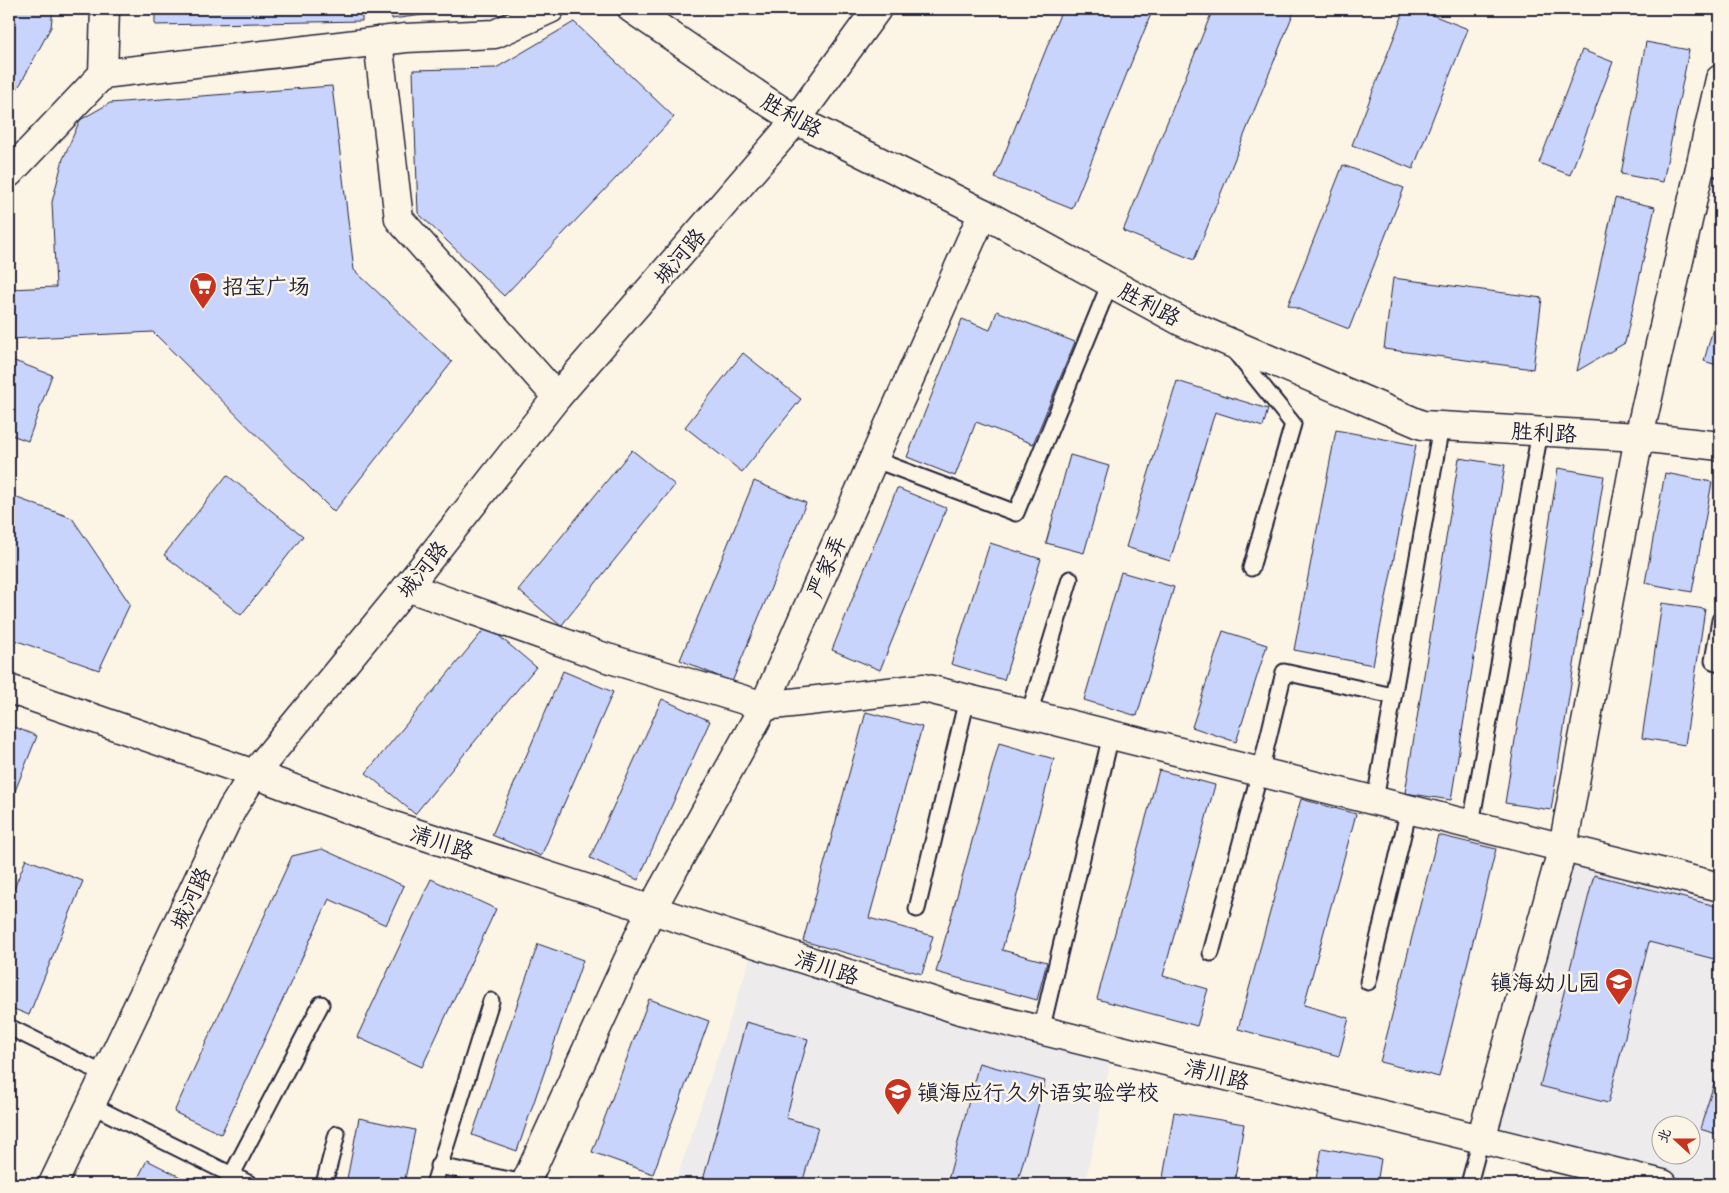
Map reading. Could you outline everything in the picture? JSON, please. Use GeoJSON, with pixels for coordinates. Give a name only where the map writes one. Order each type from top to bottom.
{"type":"FeatureCollection","features":[{"type":"Feature","properties":{"kind":"street"},"geometry":{"type":"LineString","coordinates":[[103,74],[105,9]]}},
{"type":"Feature","properties":{"kind":"street"},"geometry":{"type":"LineString","coordinates":[[9,173],[103,74],[406,38],[495,34],[550,9]]}},
{"type":"Feature","properties":{"kind":"street","name":"胜利路"},"geometry":{"type":"LineString","coordinates":[[632,9],[796,120],[983,213],[1182,322],[1422,425],[1639,436],[1720,446]]}},
{"type":"Feature","properties":{"kind":"street","name":"城河路"},"geometry":{"type":"LineString","coordinates":[[53,1184],[232,809],[254,774],[408,587],[557,397],[796,120],[877,9]]}},
{"type":"Feature","properties":{"kind":"street"},"geometry":{"type":"LineString","coordinates":[[378,41],[399,219],[557,397]]}},
{"type":"Feature","properties":{"kind":"street"},"geometry":{"type":"LineString","coordinates":[[1481,1139],[1563,847],[1639,436],[1711,166],[1720,79]]}},
{"type":"Feature","properties":{"kind":"street","name":"严家弄"},"geometry":{"type":"LineString","coordinates":[[525,1184],[651,910],[764,706],[983,213]]}},
{"type":"Feature","properties":{"kind":"street"},"geometry":{"type":"LineString","coordinates":[[408,587],[604,658],[764,706],[924,688],[1720,886]]}},
{"type":"Feature","properties":{"kind":"street","name":"清川路"},"geometry":{"type":"LineString","coordinates":[[9,689],[254,774],[388,824],[963,1011],[1663,1184]]}},
{"type":"Feature","properties":{"kind":"lane"},"geometry":{"type":"LineString","coordinates":[[874,459],[1016,513],[1110,282]]}},
{"type":"Feature","properties":{"kind":"lane"},"geometry":{"type":"LineString","coordinates":[[1226,341],[1293,424],[1251,568]]}},
{"type":"Feature","properties":{"kind":"lane"},"geometry":{"type":"LineString","coordinates":[[1375,800],[1441,426]]}},
{"type":"Feature","properties":{"kind":"lane"},"geometry":{"type":"LineString","coordinates":[[1471,824],[1540,431]]}},
{"type":"Feature","properties":{"kind":"lane"},"geometry":{"type":"LineString","coordinates":[[1029,714],[1070,579]]}},
{"type":"Feature","properties":{"kind":"lane"},"geometry":{"type":"LineString","coordinates":[[1720,620],[1713,661],[1720,662]]}},
{"type":"Feature","properties":{"kind":"lane"},"geometry":{"type":"LineString","coordinates":[[1211,953],[1260,772],[1284,672],[1394,696]]}},
{"type":"Feature","properties":{"kind":"lane"},"geometry":{"type":"LineString","coordinates":[[917,909],[967,699]]}},
{"type":"Feature","properties":{"kind":"lane"},"geometry":{"type":"LineString","coordinates":[[1041,1031],[1111,735]]}},
{"type":"Feature","properties":{"kind":"lane"},"geometry":{"type":"LineString","coordinates":[[1368,982],[1409,809]]}},
{"type":"Feature","properties":{"kind":"lane"},"geometry":{"type":"LineString","coordinates":[[434,1184],[438,1166],[491,1001]]}},
{"type":"Feature","properties":{"kind":"lane"},"geometry":{"type":"LineString","coordinates":[[229,1180],[321,1004]]}},
{"type":"Feature","properties":{"kind":"lane"},"geometry":{"type":"LineString","coordinates":[[9,1027],[106,1075]]}},
{"type":"Feature","properties":{"kind":"lane"},"geometry":{"type":"LineString","coordinates":[[92,1105],[229,1180],[250,1184]]}},
{"type":"Feature","properties":{"kind":"lane"},"geometry":{"type":"LineString","coordinates":[[324,1184],[337,1134]]}},
{"type":"Feature","properties":{"kind":"lane"},"geometry":{"type":"LineString","coordinates":[[1469,1184],[1481,1139]]}},
{"type":"Feature","properties":{"kind":"lane"},"geometry":{"type":"LineString","coordinates":[[438,1166],[525,1184]]}},
{"type":"Feature","properties":{"kind":"shaded area","name":"镇海幼儿园"},"geometry":{"type":"Polygon","coordinates":[[[1563,847],[1720,887],[1720,1184],[1663,1184],[1481,1139],[1563,847]]]}},
{"type":"Feature","properties":{"kind":"shaded area","name":"镇海应行久外语实验学校"},"geometry":{"type":"Polygon","coordinates":[[[755,944],[1113,1049],[1085,1184],[675,1184],[755,944]]]}},
{"type":"Feature","properties":{"kind":"building"},"geometry":{"type":"Polygon","coordinates":[[[9,9],[53,9],[51,27],[21,83],[9,100],[9,9]]]}},
{"type":"Feature","properties":{"kind":"building"},"geometry":{"type":"Polygon","coordinates":[[[155,9],[362,9],[362,21],[155,25],[155,9]]]}},
{"type":"Feature","properties":{"kind":"building"},"geometry":{"type":"Polygon","coordinates":[[[391,9],[468,9],[392,19],[391,9]]]}},
{"type":"Feature","properties":{"kind":"building"},"geometry":{"type":"Polygon","coordinates":[[[1062,9],[1153,9],[1072,209],[995,178],[1062,9]]]}},
{"type":"Feature","properties":{"kind":"building"},"geometry":{"type":"Polygon","coordinates":[[[1213,9],[1295,9],[1194,260],[1123,231],[1213,9]]]}},
{"type":"Feature","properties":{"kind":"building"},"geometry":{"type":"Polygon","coordinates":[[[1405,9],[1417,9],[1468,29],[1413,169],[1352,145],[1405,9]]]}},
{"type":"Feature","properties":{"kind":"building"},"geometry":{"type":"Polygon","coordinates":[[[574,22],[674,117],[504,296],[418,213],[413,70],[496,68],[574,22]]]}},
{"type":"Feature","properties":{"kind":"building"},"geometry":{"type":"Polygon","coordinates":[[[1646,42],[1689,50],[1663,182],[1621,174],[1646,42]]]}},
{"type":"Feature","properties":{"kind":"building"},"geometry":{"type":"Polygon","coordinates":[[[1582,50],[1613,62],[1570,175],[1539,163],[1582,50]]]}},
{"type":"Feature","properties":{"kind":"building","name":"招宝广场"},"geometry":{"type":"Polygon","coordinates":[[[332,86],[354,270],[452,362],[334,512],[153,332],[9,339],[9,289],[56,287],[52,202],[63,159],[80,120],[110,103],[332,86]]]}},
{"type":"Feature","properties":{"kind":"building"},"geometry":{"type":"Polygon","coordinates":[[[1343,165],[1404,188],[1349,329],[1288,305],[1343,165]]]}},
{"type":"Feature","properties":{"kind":"building"},"geometry":{"type":"Polygon","coordinates":[[[1615,198],[1655,207],[1625,343],[1577,371],[1615,198]]]}},
{"type":"Feature","properties":{"kind":"building"},"geometry":{"type":"Polygon","coordinates":[[[1393,278],[1542,298],[1533,369],[1384,349],[1393,278]]]}},
{"type":"Feature","properties":{"kind":"building"},"geometry":{"type":"Polygon","coordinates":[[[1720,303],[1720,366],[1704,361],[1720,303]]]}},
{"type":"Feature","properties":{"kind":"building"},"geometry":{"type":"Polygon","coordinates":[[[997,311],[1075,342],[1033,444],[976,422],[955,476],[907,457],[962,319],[990,330],[997,311]]]}},
{"type":"Feature","properties":{"kind":"building"},"geometry":{"type":"Polygon","coordinates":[[[743,353],[801,399],[742,472],[685,427],[743,353]]]}},
{"type":"Feature","properties":{"kind":"building"},"geometry":{"type":"Polygon","coordinates":[[[9,359],[52,375],[28,441],[9,434],[9,359]]]}},
{"type":"Feature","properties":{"kind":"building"},"geometry":{"type":"Polygon","coordinates":[[[1177,381],[1268,409],[1263,427],[1215,412],[1170,561],[1126,547],[1177,381]]]}},
{"type":"Feature","properties":{"kind":"building"},"geometry":{"type":"Polygon","coordinates":[[[1336,430],[1416,445],[1373,665],[1294,650],[1336,430]]]}},
{"type":"Feature","properties":{"kind":"building"},"geometry":{"type":"Polygon","coordinates":[[[632,450],[675,485],[561,626],[518,590],[632,450]]]}},
{"type":"Feature","properties":{"kind":"building"},"geometry":{"type":"Polygon","coordinates":[[[1070,455],[1109,466],[1084,553],[1046,543],[1070,455]]]}},
{"type":"Feature","properties":{"kind":"building"},"geometry":{"type":"Polygon","coordinates":[[[1459,458],[1505,465],[1451,800],[1405,793],[1459,458]]]}},
{"type":"Feature","properties":{"kind":"building"},"geometry":{"type":"Polygon","coordinates":[[[1558,468],[1604,476],[1551,810],[1505,803],[1558,468]]]}},
{"type":"Feature","properties":{"kind":"building"},"geometry":{"type":"Polygon","coordinates":[[[1665,473],[1712,482],[1692,592],[1645,583],[1665,473]]]}},
{"type":"Feature","properties":{"kind":"building"},"geometry":{"type":"Polygon","coordinates":[[[227,475],[303,536],[241,615],[164,555],[227,475]]]}},
{"type":"Feature","properties":{"kind":"building"},"geometry":{"type":"Polygon","coordinates":[[[754,481],[806,503],[732,682],[680,660],[754,481]]]}},
{"type":"Feature","properties":{"kind":"building"},"geometry":{"type":"Polygon","coordinates":[[[897,488],[946,508],[880,670],[832,650],[897,488]]]}},
{"type":"Feature","properties":{"kind":"building"},"geometry":{"type":"Polygon","coordinates":[[[9,495],[72,518],[130,604],[99,670],[9,638],[9,495]]]}},
{"type":"Feature","properties":{"kind":"building"},"geometry":{"type":"Polygon","coordinates":[[[990,543],[1041,559],[1004,680],[951,664],[990,543]]]}},
{"type":"Feature","properties":{"kind":"building"},"geometry":{"type":"Polygon","coordinates":[[[1121,572],[1174,587],[1137,716],[1084,700],[1121,572]]]}},
{"type":"Feature","properties":{"kind":"building"},"geometry":{"type":"Polygon","coordinates":[[[1662,603],[1705,609],[1685,745],[1642,738],[1662,603]]]}},
{"type":"Feature","properties":{"kind":"building"},"geometry":{"type":"Polygon","coordinates":[[[487,626],[536,667],[415,814],[366,773],[487,626]]]}},
{"type":"Feature","properties":{"kind":"building"},"geometry":{"type":"Polygon","coordinates":[[[1223,631],[1267,645],[1236,742],[1192,727],[1223,631]]]}},
{"type":"Feature","properties":{"kind":"building"},"geometry":{"type":"Polygon","coordinates":[[[563,671],[613,692],[541,856],[492,835],[563,671]]]}},
{"type":"Feature","properties":{"kind":"building"},"geometry":{"type":"Polygon","coordinates":[[[662,699],[710,721],[638,880],[590,858],[662,699]]]}},
{"type":"Feature","properties":{"kind":"building"},"geometry":{"type":"Polygon","coordinates":[[[866,712],[922,727],[869,918],[933,936],[922,974],[803,941],[866,712]]]}},
{"type":"Feature","properties":{"kind":"building"},"geometry":{"type":"Polygon","coordinates":[[[9,725],[37,736],[9,806],[9,725]]]}},
{"type":"Feature","properties":{"kind":"building"},"geometry":{"type":"Polygon","coordinates":[[[999,743],[1054,759],[1002,950],[1047,962],[1037,1000],[936,972],[999,743]]]}},
{"type":"Feature","properties":{"kind":"building"},"geometry":{"type":"Polygon","coordinates":[[[1159,770],[1215,785],[1163,976],[1208,989],[1197,1026],[1097,999],[1159,770]]]}},
{"type":"Feature","properties":{"kind":"building"},"geometry":{"type":"Polygon","coordinates":[[[1301,799],[1356,814],[1304,1005],[1349,1018],[1339,1056],[1238,1029],[1301,799]]]}},
{"type":"Feature","properties":{"kind":"building"},"geometry":{"type":"Polygon","coordinates":[[[1438,835],[1496,849],[1439,1077],[1380,1062],[1438,835]]]}},
{"type":"Feature","properties":{"kind":"building"},"geometry":{"type":"Polygon","coordinates":[[[322,849],[404,886],[386,925],[329,899],[221,1134],[174,1112],[292,856],[322,849]]]}},
{"type":"Feature","properties":{"kind":"building"},"geometry":{"type":"Polygon","coordinates":[[[26,859],[83,881],[29,1015],[9,1007],[9,901],[26,859]]]}},
{"type":"Feature","properties":{"kind":"building"},"geometry":{"type":"Polygon","coordinates":[[[1594,875],[1720,907],[1720,950],[1718,960],[1649,942],[1608,1103],[1540,1086],[1594,875]]]}},
{"type":"Feature","properties":{"kind":"building"},"geometry":{"type":"Polygon","coordinates":[[[431,879],[496,909],[422,1067],[357,1037],[431,879]]]}},
{"type":"Feature","properties":{"kind":"building"},"geometry":{"type":"Polygon","coordinates":[[[538,944],[583,960],[517,1151],[472,1135],[538,944]]]}},
{"type":"Feature","properties":{"kind":"building"},"geometry":{"type":"Polygon","coordinates":[[[649,999],[709,1021],[653,1174],[592,1152],[649,999]]]}},
{"type":"Feature","properties":{"kind":"building"},"geometry":{"type":"Polygon","coordinates":[[[746,1022],[808,1039],[786,1118],[818,1127],[802,1184],[702,1184],[746,1022]]]}},
{"type":"Feature","properties":{"kind":"building"},"geometry":{"type":"Polygon","coordinates":[[[9,1048],[14,1050],[9,1061],[9,1048]]]}},
{"type":"Feature","properties":{"kind":"building"},"geometry":{"type":"Polygon","coordinates":[[[979,1063],[1045,1081],[1017,1184],[947,1184],[979,1063]]]}},
{"type":"Feature","properties":{"kind":"building"},"geometry":{"type":"Polygon","coordinates":[[[1720,1064],[1720,1135],[1702,1130],[1702,1122],[1720,1064]]]}},
{"type":"Feature","properties":{"kind":"building"},"geometry":{"type":"Polygon","coordinates":[[[1174,1112],[1244,1124],[1234,1184],[1162,1184],[1174,1112]]]}},
{"type":"Feature","properties":{"kind":"building"},"geometry":{"type":"Polygon","coordinates":[[[359,1118],[415,1130],[404,1184],[346,1184],[359,1118]]]}},
{"type":"Feature","properties":{"kind":"building"},"geometry":{"type":"Polygon","coordinates":[[[1322,1148],[1381,1159],[1377,1184],[1315,1184],[1322,1148]]]}},
{"type":"Feature","properties":{"kind":"building"},"geometry":{"type":"Polygon","coordinates":[[[147,1160],[194,1184],[135,1184],[147,1160]]]}},
{"type":"Feature","properties":{"kind":"building"},"geometry":{"type":"Polygon","coordinates":[[[566,1180],[585,1184],[565,1184],[566,1180]]]}},
{"type":"Feature","properties":{"kind":"place","name":"招宝广场"},"geometry":{"type":"Point","coordinates":[203,310]}},
{"type":"Feature","properties":{"kind":"place","name":"镇海幼儿园"},"geometry":{"type":"Point","coordinates":[1619,1006]}},
{"type":"Feature","properties":{"kind":"place","name":"镇海应行久外语实验学校"},"geometry":{"type":"Point","coordinates":[898,1116]}}]}
